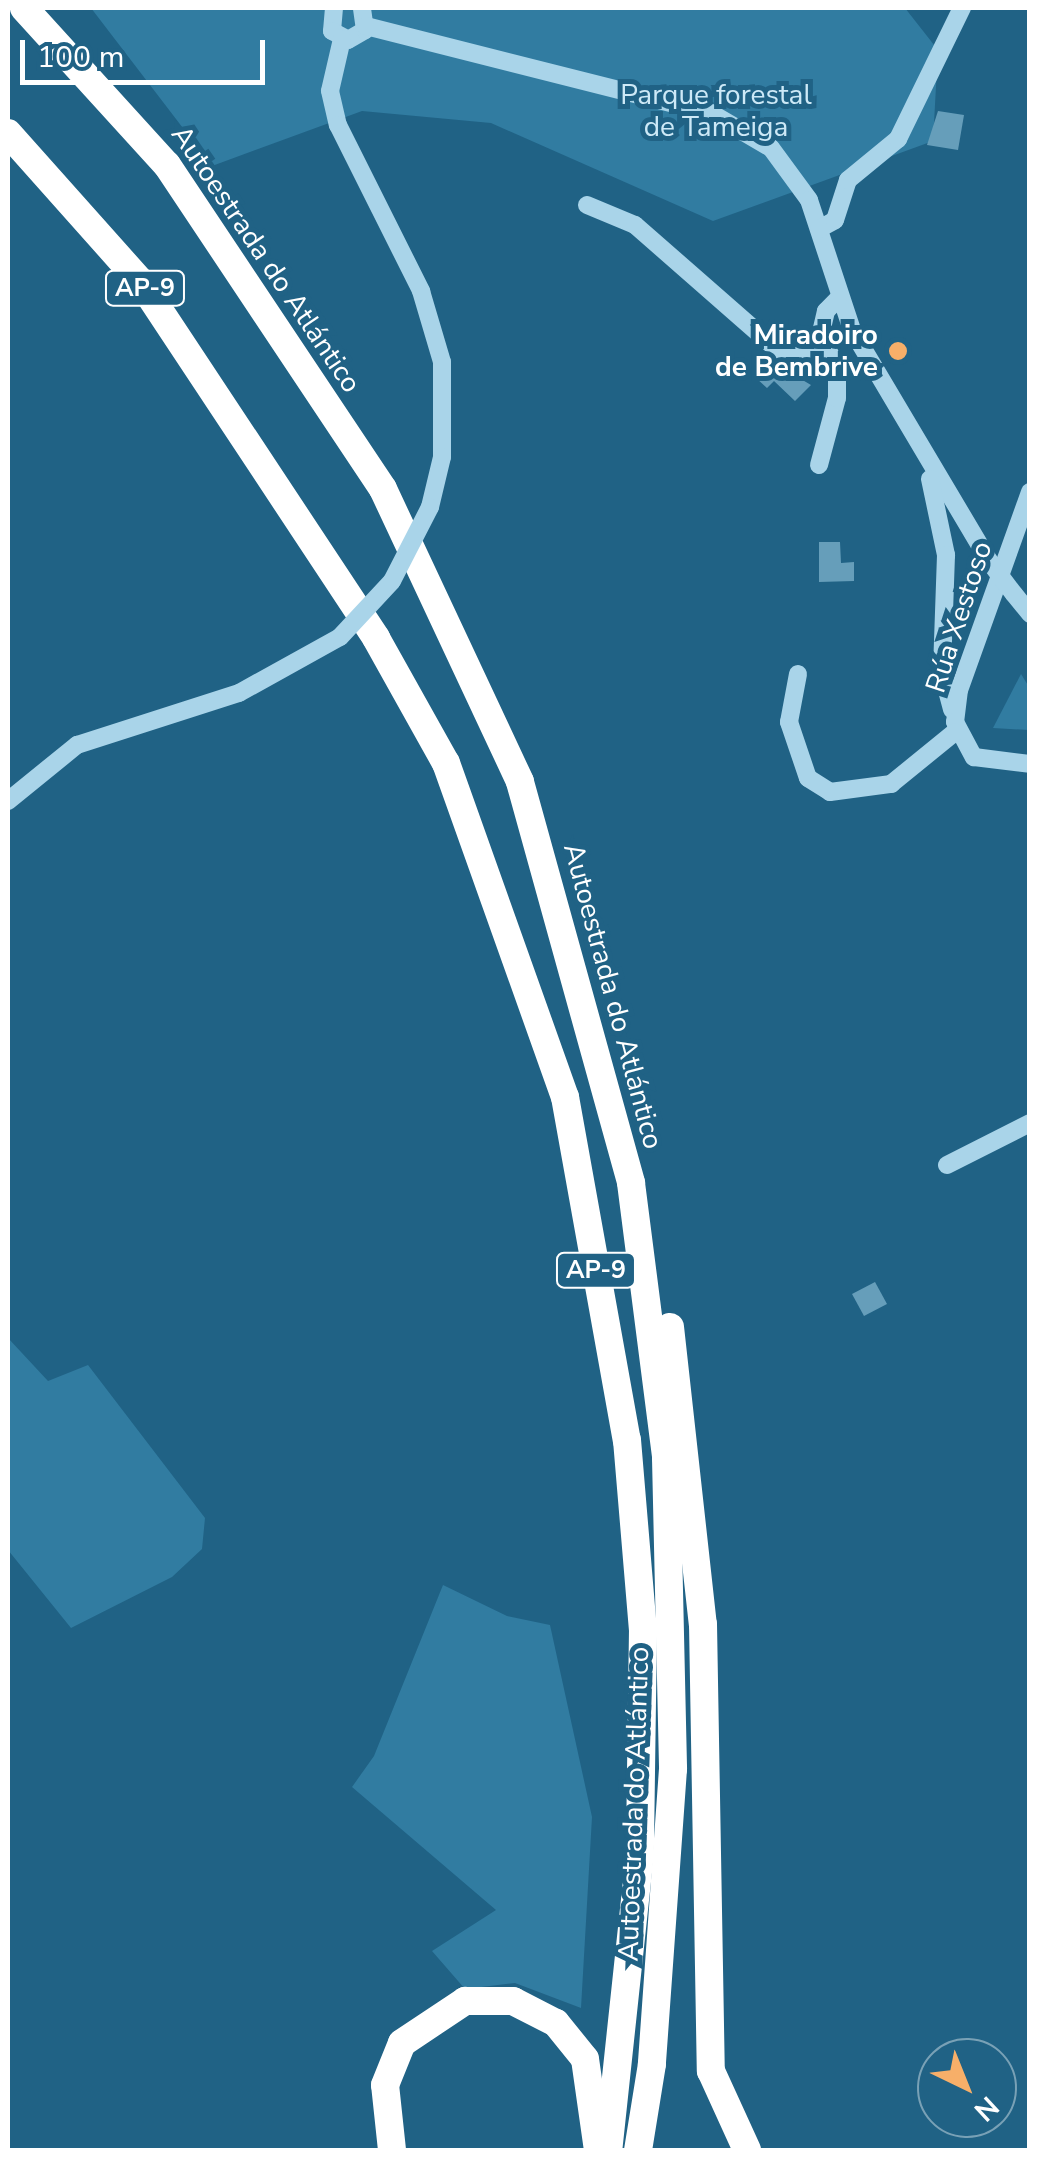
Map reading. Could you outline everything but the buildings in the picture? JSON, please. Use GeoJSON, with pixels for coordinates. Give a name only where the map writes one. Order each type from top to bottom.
{"type":"FeatureCollection","features":[{"type":"Feature","properties":{"kind":"highway","name":"Autoestrada do Atlántico"},"geometry":{"type":"LineString","coordinates":[[24,8],[64,44],[167,165],[383,489],[520,782],[631,1183],[666,1458],[673,1653],[668,1891],[638,2150]]}},
{"type":"Feature","properties":{"kind":"highway"},"geometry":{"type":"LineString","coordinates":[[36,8],[64,44]]}},
{"type":"Feature","properties":{"kind":"highway","name":"Autoestrada do Atlántico"},"geometry":{"type":"LineString","coordinates":[[8,133],[140,281],[376,638],[446,764],[565,1097],[627,1440],[643,1629],[640,1854],[608,2150]]}},
{"type":"Feature","properties":{"kind":"highway"},"geometry":{"type":"LineString","coordinates":[[631,1183],[669,1321],[702,1624],[711,2071],[747,2150]]}},
{"type":"Feature","properties":{"kind":"highway"},"geometry":{"type":"LineString","coordinates":[[392,2150],[385,2084],[402,2043],[465,2001],[514,2001],[556,2023],[585,2059],[598,2150]]}},
{"type":"Feature","properties":{"kind":"street"},"geometry":{"type":"LineString","coordinates":[[819,229],[835,220],[848,180],[898,138],[962,8]]}},
{"type":"Feature","properties":{"kind":"street"},"geometry":{"type":"LineString","coordinates":[[330,9],[329,25],[342,39]]}},
{"type":"Feature","properties":{"kind":"street"},"geometry":{"type":"LineString","coordinates":[[8,801],[76,745],[239,693],[340,637],[392,581],[430,507],[444,440],[442,362],[421,290],[338,125],[330,91],[342,39],[364,17],[711,112],[771,148],[796,176],[819,229],[838,298],[928,468],[989,561],[1030,614]]}},
{"type":"Feature","properties":{"kind":"street"},"geometry":{"type":"LineString","coordinates":[[587,205],[634,225],[786,356],[816,354],[824,341],[826,311],[838,298]]}},
{"type":"Feature","properties":{"kind":"street"},"geometry":{"type":"LineString","coordinates":[[819,466],[837,398],[838,370],[824,341]]}},
{"type":"Feature","properties":{"kind":"street"},"geometry":{"type":"LineString","coordinates":[[798,674],[789,722],[808,778],[830,792],[891,784],[955,727],[942,672],[946,556],[928,468]]}},
{"type":"Feature","properties":{"kind":"street","name":"Rúa Xestoso"},"geometry":{"type":"LineString","coordinates":[[1030,492],[955,727],[983,762],[1030,764]]}},
{"type":"Feature","properties":{"kind":"street"},"geometry":{"type":"LineString","coordinates":[[947,1164],[1030,1123]]}},
{"type":"Feature","properties":{"kind":"green space","name":"Parque forestal de Tameiga"},"geometry":{"type":"Polygon","coordinates":[[[91,8],[905,8],[938,50],[933,141],[713,221],[491,123],[362,111],[212,166],[91,8]]]}},
{"type":"Feature","properties":{"kind":"green space"},"geometry":{"type":"Polygon","coordinates":[[[1021,674],[1029,687],[1029,730],[993,728],[1021,674]]]}},
{"type":"Feature","properties":{"kind":"green space"},"geometry":{"type":"Polygon","coordinates":[[[8,1338],[48,1381],[88,1365],[205,1518],[202,1549],[172,1577],[71,1628],[8,1550],[8,1338]]]}},
{"type":"Feature","properties":{"kind":"green space"},"geometry":{"type":"Polygon","coordinates":[[[443,1585],[507,1616],[550,1625],[592,1817],[581,2008],[515,1983],[465,1989],[432,1951],[496,1910],[352,1787],[374,1756],[443,1585]]]}},
{"type":"Feature","properties":{"kind":"place","name":"Miradoiro de Bembrive"},"geometry":{"type":"Point","coordinates":[898,351]}}]}
